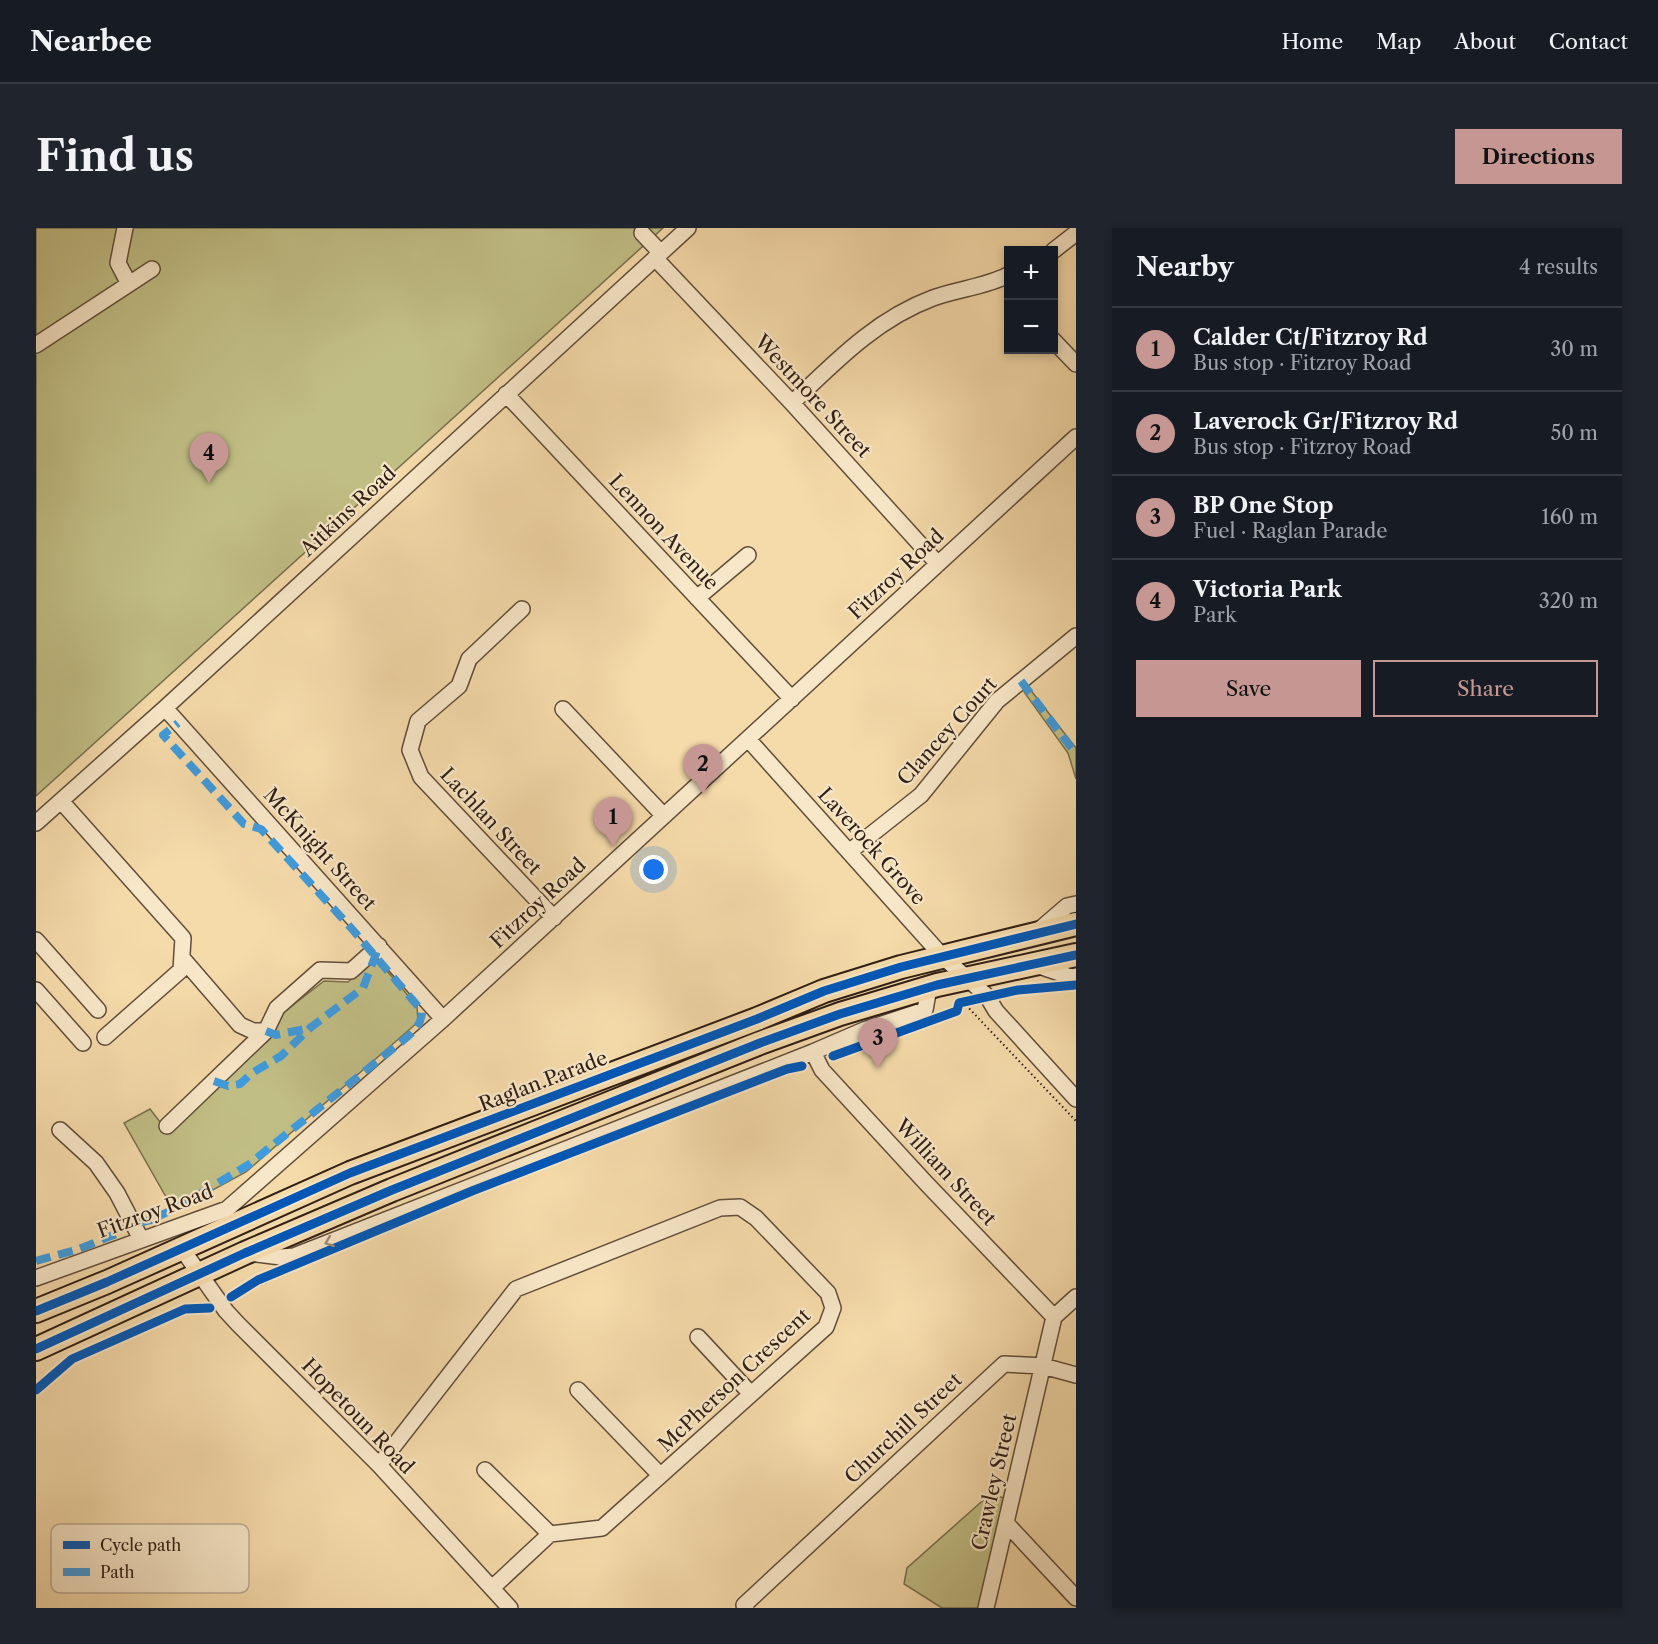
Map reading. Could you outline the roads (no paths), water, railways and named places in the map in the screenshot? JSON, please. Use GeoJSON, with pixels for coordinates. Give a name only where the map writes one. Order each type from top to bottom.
{"type":"FeatureCollection","features":[{"type":"Feature","properties":{"kind":"highway","name":"Raglan Parade"},"geometry":{"type":"LineString","coordinates":[[36,1311],[182,1249],[350,1173],[757,1019],[824,991],[901,967],[1076,924]]}},
{"type":"Feature","properties":{"kind":"highway"},"geometry":{"type":"LineString","coordinates":[[36,1349],[202,1275],[245,1253],[392,1190],[760,1043],[840,1014],[929,988],[1076,955]]}},
{"type":"Feature","properties":{"kind":"street"},"geometry":{"type":"LineString","coordinates":[[125,228],[118,262],[129,284]]}},
{"type":"Feature","properties":{"kind":"street","name":"Aitkins Road"},"geometry":{"type":"LineString","coordinates":[[36,824],[688,228]]}},
{"type":"Feature","properties":{"kind":"street","name":"Westmore Street"},"geometry":{"type":"LineString","coordinates":[[642,232],[658,255],[938,564]]}},
{"type":"Feature","properties":{"kind":"street"},"geometry":{"type":"LineString","coordinates":[[1058,246],[1073,232]]}},
{"type":"Feature","properties":{"kind":"street"},"geometry":{"type":"LineString","coordinates":[[36,345],[152,269]]}},
{"type":"Feature","properties":{"kind":"street"},"geometry":{"type":"LineString","coordinates":[[792,403],[855,343],[875,329],[932,298],[1004,280]]}},
{"type":"Feature","properties":{"kind":"street"},"geometry":{"type":"LineString","coordinates":[[1058,345],[1076,364]]}},
{"type":"Feature","properties":{"kind":"street","name":"Lennon Avenue"},"geometry":{"type":"LineString","coordinates":[[506,394],[792,699]]}},
{"type":"Feature","properties":{"kind":"street","name":"Fitzroy Road"},"geometry":{"type":"LineString","coordinates":[[36,1278],[227,1209],[443,1019],[1076,437]]}},
{"type":"Feature","properties":{"kind":"street"},"geometry":{"type":"LineString","coordinates":[[697,598],[748,555]]}},
{"type":"Feature","properties":{"kind":"street","name":"Lachlan Street"},"geometry":{"type":"LineString","coordinates":[[522,609],[470,659],[462,683],[453,693],[418,721],[410,750],[420,777],[554,918]]}},
{"type":"Feature","properties":{"kind":"street","name":"Clancey Court"},"geometry":{"type":"LineString","coordinates":[[849,852],[921,795],[997,701],[1076,636]]}},
{"type":"Feature","properties":{"kind":"street","name":"McKnight Street"},"geometry":{"type":"LineString","coordinates":[[165,708],[443,1019]]}},
{"type":"Feature","properties":{"kind":"street"},"geometry":{"type":"LineString","coordinates":[[564,709],[664,816]]}},
{"type":"Feature","properties":{"kind":"street","name":"Laverock Grove"},"geometry":{"type":"LineString","coordinates":[[748,739],[943,957],[987,996],[996,1011],[1076,1099]]}},
{"type":"Feature","properties":{"kind":"street"},"geometry":{"type":"LineString","coordinates":[[61,801],[183,938],[181,970],[105,1037]]}},
{"type":"Feature","properties":{"kind":"street","name":"Raglan Parade"},"geometry":{"type":"LineString","coordinates":[[1033,934],[1067,906],[1076,904]]}},
{"type":"Feature","properties":{"kind":"street"},"geometry":{"type":"LineString","coordinates":[[36,940],[98,1010]]}},
{"type":"Feature","properties":{"kind":"street"},"geometry":{"type":"LineString","coordinates":[[167,1126],[266,1031],[277,1008],[320,970],[351,971],[379,946]]}},
{"type":"Feature","properties":{"kind":"street"},"geometry":{"type":"LineString","coordinates":[[183,959],[240,1025],[253,1031],[266,1031]]}},
{"type":"Feature","properties":{"kind":"street"},"geometry":{"type":"LineString","coordinates":[[1036,965],[1071,977],[1076,976]]}},
{"type":"Feature","properties":{"kind":"street"},"geometry":{"type":"LineString","coordinates":[[245,1253],[294,1256],[864,1030],[925,1010],[929,988]]}},
{"type":"Feature","properties":{"kind":"street"},"geometry":{"type":"LineString","coordinates":[[36,990],[83,1043]]}},
{"type":"Feature","properties":{"kind":"street","name":"William Street"},"geometry":{"type":"LineString","coordinates":[[813,1052],[822,1070],[1054,1317]]}},
{"type":"Feature","properties":{"kind":"street"},"geometry":{"type":"LineString","coordinates":[[60,1130],[96,1163],[117,1193],[141,1239]]}},
{"type":"Feature","properties":{"kind":"street","name":"McPherson Crescent"},"geometry":{"type":"LineString","coordinates":[[379,1465],[516,1289],[720,1208],[740,1207],[756,1218],[828,1293],[833,1308],[826,1326],[602,1528],[550,1534]]}},
{"type":"Feature","properties":{"kind":"street","name":"Hopetoun Road"},"geometry":{"type":"LineString","coordinates":[[182,1249],[226,1311],[379,1465],[507,1607]]}},
{"type":"Feature","properties":{"kind":"street"},"geometry":{"type":"LineString","coordinates":[[1042,1366],[1054,1317],[1076,1297]]}},
{"type":"Feature","properties":{"kind":"street"},"geometry":{"type":"LineString","coordinates":[[698,1337],[751,1394]]}},
{"type":"Feature","properties":{"kind":"street","name":"Churchill Street"},"geometry":{"type":"LineString","coordinates":[[745,1607],[1004,1364],[1042,1366],[1076,1376]]}},
{"type":"Feature","properties":{"kind":"street","name":"Crawley Street"},"geometry":{"type":"LineString","coordinates":[[986,1608],[1042,1366]]}},
{"type":"Feature","properties":{"kind":"street"},"geometry":{"type":"LineString","coordinates":[[578,1390],[660,1475]]}},
{"type":"Feature","properties":{"kind":"street"},"geometry":{"type":"LineString","coordinates":[[485,1470],[550,1534],[492,1588]]}},
{"type":"Feature","properties":{"kind":"street"},"geometry":{"type":"LineString","coordinates":[[1006,1523],[1076,1598]]}},
{"type":"Feature","properties":{"kind":"place","name":"Victoria Park"},"geometry":{"type":"Point","coordinates":[209,483]}},
{"type":"Feature","properties":{"kind":"place","name":"Laverock Gr/Fitzroy Rd"},"geometry":{"type":"Point","coordinates":[703,794]}},
{"type":"Feature","properties":{"kind":"place","name":"Calder Ct/Fitzroy Rd"},"geometry":{"type":"Point","coordinates":[613,847]}},
{"type":"Feature","properties":{"kind":"place","name":"BP One Stop"},"geometry":{"type":"Point","coordinates":[878,1068]}}]}
